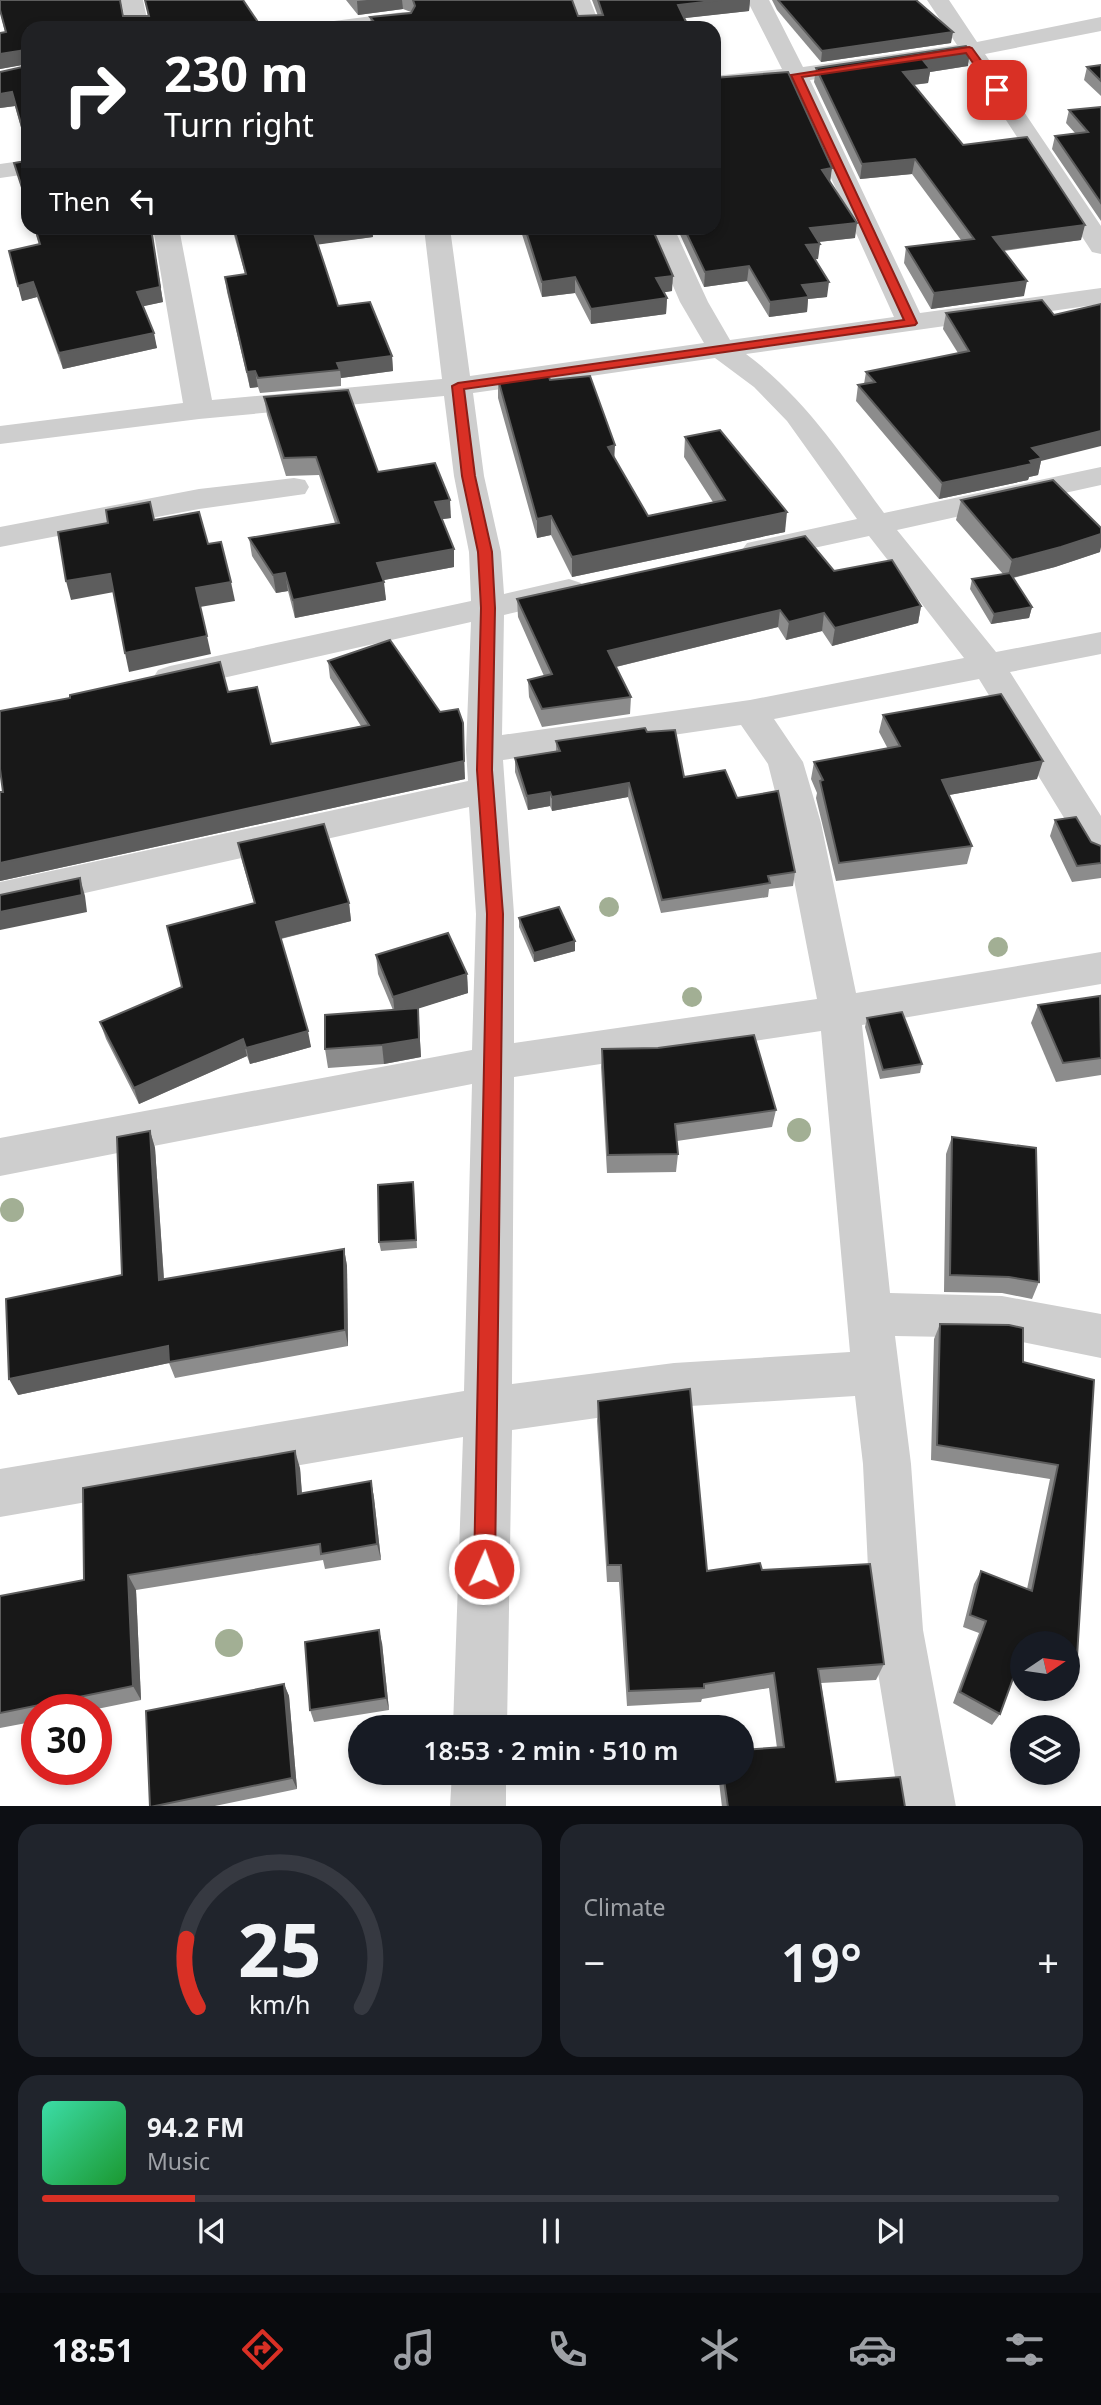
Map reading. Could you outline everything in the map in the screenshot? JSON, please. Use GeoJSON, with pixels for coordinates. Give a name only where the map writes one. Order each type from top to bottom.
{"type":"FeatureCollection","features":[{"type":"Feature","properties":{"kind":"street"},"geometry":{"type":"LineString","coordinates":[[132,0],[136,21]]}},
{"type":"Feature","properties":{"kind":"street"},"geometry":{"type":"LineString","coordinates":[[579,0],[587,21]]}},
{"type":"Feature","properties":{"kind":"street"},"geometry":{"type":"LineString","coordinates":[[758,0],[796,75],[911,323]]}},
{"type":"Feature","properties":{"kind":"street"},"geometry":{"type":"LineString","coordinates":[[938,0],[1101,246]]}},
{"type":"Feature","properties":{"kind":"street"},"geometry":{"type":"LineString","coordinates":[[374,21],[402,16]]}},
{"type":"Feature","properties":{"kind":"street"},"geometry":{"type":"LineString","coordinates":[[721,82],[796,75],[969,50],[1101,24]]}},
{"type":"Feature","properties":{"kind":"street"},"geometry":{"type":"LineString","coordinates":[[0,171],[21,168]]}},
{"type":"Feature","properties":{"kind":"street"},"geometry":{"type":"LineString","coordinates":[[167,235],[199,410]]}},
{"type":"Feature","properties":{"kind":"street"},"geometry":{"type":"LineString","coordinates":[[438,235],[469,476],[485,552],[488,608],[485,790],[495,914],[488,1410],[480,1715]]}},
{"type":"Feature","properties":{"kind":"street"},"geometry":{"type":"LineString","coordinates":[[664,235],[694,302],[722,350],[764,381],[797,415],[877,525],[988,665],[1101,847]]}},
{"type":"Feature","properties":{"kind":"street"},"geometry":{"type":"LineString","coordinates":[[0,435],[199,410],[458,386],[1101,296]]}},
{"type":"Feature","properties":{"kind":"street"},"geometry":{"type":"LineString","coordinates":[[729,556],[1101,476]]}},
{"type":"Feature","properties":{"kind":"street"},"geometry":{"type":"LineString","coordinates":[[0,537],[199,499],[294,487]]}},
{"type":"Feature","properties":{"kind":"street"},"geometry":{"type":"LineString","coordinates":[[147,683],[595,585]]}},
{"type":"Feature","properties":{"kind":"street"},"geometry":{"type":"LineString","coordinates":[[485,750],[750,712],[1101,643]]}},
{"type":"Feature","properties":{"kind":"street"},"geometry":{"type":"LineString","coordinates":[[750,712],[785,762],[802,823],[840,1012],[875,1373],[887,1464],[897,1630],[928,1806]]}},
{"type":"Feature","properties":{"kind":"street"},"geometry":{"type":"LineString","coordinates":[[0,897],[485,790]]}},
{"type":"Feature","properties":{"kind":"street"},"geometry":{"type":"LineString","coordinates":[[0,1157],[493,1063],[840,1012],[1101,968]]}},
{"type":"Feature","properties":{"kind":"street"},"geometry":{"type":"LineString","coordinates":[[869,1314],[1002,1317],[1101,1336]]}},
{"type":"Feature","properties":{"kind":"street"},"geometry":{"type":"LineString","coordinates":[[0,1493],[488,1410],[674,1385],[875,1373]]}},
{"type":"Feature","properties":{"kind":"street"},"geometry":{"type":"LineString","coordinates":[[478,1806],[479,1785]]}},
{"type":"Feature","properties":{"kind":"building"},"geometry":{"type":"Polygon","coordinates":[[[0,0],[120,0],[123,16],[149,16],[145,0],[243,0],[257,21],[21,21],[21,51],[0,54],[0,33],[6,32],[0,0]]]}},
{"type":"Feature","properties":{"kind":"building"},"geometry":{"type":"Polygon","coordinates":[[[413,0],[572,0],[578,16],[603,15],[598,0],[721,0],[678,5],[686,21],[373,21],[370,17],[411,13],[415,6],[413,0]]]}},
{"type":"Feature","properties":{"kind":"building"},"geometry":{"type":"Polygon","coordinates":[[[778,0],[916,0],[953,32],[822,51],[778,0]]]}},
{"type":"Feature","properties":{"kind":"building"},"geometry":{"type":"Polygon","coordinates":[[[966,46],[970,51],[922,59],[930,69],[903,72],[963,145],[1027,137],[1085,225],[993,237],[1027,281],[934,293],[906,247],[974,239],[915,159],[862,164],[816,68],[966,46]]]}},
{"type":"Feature","properties":{"kind":"building"},"geometry":{"type":"Polygon","coordinates":[[[1101,65],[1101,81],[1087,67],[1101,65]]]}},
{"type":"Feature","properties":{"kind":"building"},"geometry":{"type":"Polygon","coordinates":[[[21,67],[21,124],[12,92],[0,94],[0,72],[21,67]]]}},
{"type":"Feature","properties":{"kind":"building"},"geometry":{"type":"Polygon","coordinates":[[[788,72],[832,168],[822,170],[857,223],[810,228],[820,244],[806,245],[829,282],[802,285],[809,297],[770,302],[749,266],[705,272],[687,235],[721,235],[721,77],[788,72]]]}},
{"type":"Feature","properties":{"kind":"building"},"geometry":{"type":"Polygon","coordinates":[[[1101,107],[1101,203],[1055,136],[1088,132],[1069,110],[1101,107]]]}},
{"type":"Feature","properties":{"kind":"building"},"geometry":{"type":"Polygon","coordinates":[[[21,162],[21,184],[14,163],[21,162]]]}},
{"type":"Feature","properties":{"kind":"building"},"geometry":{"type":"Polygon","coordinates":[[[37,235],[152,235],[160,287],[137,292],[154,333],[59,353],[33,282],[18,286],[9,251],[40,244],[37,235]]]}},
{"type":"Feature","properties":{"kind":"building"},"geometry":{"type":"Polygon","coordinates":[[[236,235],[315,235],[338,306],[370,302],[392,356],[337,363],[340,370],[258,378],[255,371],[247,372],[225,277],[246,274],[236,235]]]}},
{"type":"Feature","properties":{"kind":"building"},"geometry":{"type":"Polygon","coordinates":[[[527,235],[655,235],[673,276],[656,278],[667,298],[591,309],[575,277],[542,282],[527,235]]]}},
{"type":"Feature","properties":{"kind":"building"},"geometry":{"type":"Polygon","coordinates":[[[1042,300],[1054,315],[1101,304],[1101,431],[1032,448],[1042,458],[1030,461],[1032,464],[942,483],[858,385],[875,382],[866,372],[969,351],[946,313],[1042,300]]]}},
{"type":"Feature","properties":{"kind":"building"},"geometry":{"type":"Polygon","coordinates":[[[548,374],[550,380],[590,376],[615,445],[608,447],[648,516],[725,500],[685,437],[720,430],[787,512],[572,557],[551,516],[537,519],[498,379],[548,374]]]}},
{"type":"Feature","properties":{"kind":"building"},"geometry":{"type":"Polygon","coordinates":[[[348,390],[378,472],[435,463],[450,500],[435,502],[454,549],[377,563],[384,582],[293,600],[285,573],[273,575],[249,538],[339,523],[316,457],[284,458],[264,397],[348,390]]]}},
{"type":"Feature","properties":{"kind":"building"},"geometry":{"type":"Polygon","coordinates":[[[1053,480],[1101,528],[1101,534],[1012,560],[961,500],[1053,480]]]}},
{"type":"Feature","properties":{"kind":"building"},"geometry":{"type":"Polygon","coordinates":[[[150,502],[154,520],[199,512],[208,544],[221,542],[231,582],[196,588],[207,636],[125,653],[110,574],[66,581],[58,532],[108,523],[106,510],[150,502]]]}},
{"type":"Feature","properties":{"kind":"building"},"geometry":{"type":"Polygon","coordinates":[[[805,536],[834,571],[892,560],[921,606],[835,628],[824,613],[789,622],[780,610],[608,651],[631,697],[542,709],[528,680],[552,674],[517,599],[805,536]]]}},
{"type":"Feature","properties":{"kind":"building"},"geometry":{"type":"Polygon","coordinates":[[[1010,573],[1032,607],[994,614],[972,579],[1010,573]]]}},
{"type":"Feature","properties":{"kind":"building"},"geometry":{"type":"Polygon","coordinates":[[[390,640],[440,712],[458,709],[463,723],[464,761],[0,863],[0,792],[3,792],[0,769],[0,711],[70,698],[70,695],[220,662],[228,692],[257,687],[271,744],[369,725],[328,661],[390,640]]]}},
{"type":"Feature","properties":{"kind":"building"},"geometry":{"type":"Polygon","coordinates":[[[1001,694],[1043,761],[942,780],[972,846],[839,863],[820,781],[823,780],[814,762],[900,746],[883,715],[1001,694]]]}},
{"type":"Feature","properties":{"kind":"building"},"geometry":{"type":"Polygon","coordinates":[[[645,728],[647,732],[675,730],[684,777],[725,770],[737,798],[778,791],[795,872],[768,876],[770,883],[662,900],[629,783],[552,797],[550,792],[527,796],[515,758],[560,751],[556,741],[645,728]]]}},
{"type":"Feature","properties":{"kind":"building"},"geometry":{"type":"Polygon","coordinates":[[[1076,817],[1091,842],[1101,846],[1101,863],[1077,866],[1055,820],[1076,817]]]}},
{"type":"Feature","properties":{"kind":"building"},"geometry":{"type":"Polygon","coordinates":[[[324,824],[349,903],[276,922],[308,1031],[246,1048],[243,1039],[134,1088],[100,1022],[182,987],[167,926],[255,903],[238,843],[324,824]]]}},
{"type":"Feature","properties":{"kind":"building"},"geometry":{"type":"Polygon","coordinates":[[[80,878],[82,895],[0,912],[0,895],[80,878]]]}},
{"type":"Feature","properties":{"kind":"building"},"geometry":{"type":"Polygon","coordinates":[[[559,907],[575,941],[534,953],[519,918],[559,907]]]}},
{"type":"Feature","properties":{"kind":"building"},"geometry":{"type":"Polygon","coordinates":[[[448,933],[467,974],[393,997],[376,955],[448,933]]]}},
{"type":"Feature","properties":{"kind":"building"},"geometry":{"type":"Polygon","coordinates":[[[1100,996],[1101,1058],[1063,1063],[1038,1005],[1100,996]]]}},
{"type":"Feature","properties":{"kind":"building"},"geometry":{"type":"Polygon","coordinates":[[[418,1008],[419,1039],[325,1049],[325,1015],[418,1008]]]}},
{"type":"Feature","properties":{"kind":"building"},"geometry":{"type":"Polygon","coordinates":[[[902,1012],[922,1064],[883,1070],[867,1018],[902,1012]]]}},
{"type":"Feature","properties":{"kind":"building"},"geometry":{"type":"Polygon","coordinates":[[[754,1035],[776,1110],[675,1124],[678,1154],[608,1155],[602,1049],[658,1048],[754,1035]]]}},
{"type":"Feature","properties":{"kind":"building"},"geometry":{"type":"Polygon","coordinates":[[[150,1131],[159,1280],[344,1249],[345,1330],[169,1362],[168,1346],[9,1379],[6,1299],[122,1275],[117,1137],[150,1131]]]}},
{"type":"Feature","properties":{"kind":"building"},"geometry":{"type":"Polygon","coordinates":[[[952,1137],[1036,1148],[1039,1282],[1009,1277],[950,1275],[952,1137]]]}},
{"type":"Feature","properties":{"kind":"building"},"geometry":{"type":"Polygon","coordinates":[[[413,1182],[416,1240],[379,1242],[378,1185],[413,1182]]]}},
{"type":"Feature","properties":{"kind":"building"},"geometry":{"type":"Polygon","coordinates":[[[940,1324],[1009,1325],[1023,1328],[1023,1362],[1094,1380],[1079,1631],[1010,1631],[1010,1687],[1000,1714],[960,1692],[986,1621],[970,1615],[981,1571],[1032,1591],[1058,1465],[937,1445],[940,1324]]]}},
{"type":"Feature","properties":{"kind":"building"},"geometry":{"type":"Polygon","coordinates":[[[690,1389],[707,1571],[760,1563],[762,1570],[870,1564],[884,1664],[818,1669],[836,1782],[900,1777],[905,1806],[728,1806],[725,1785],[754,1785],[754,1749],[784,1747],[774,1673],[704,1684],[704,1688],[629,1691],[621,1565],[608,1565],[598,1401],[690,1389]]]}},
{"type":"Feature","properties":{"kind":"building"},"geometry":{"type":"Polygon","coordinates":[[[295,1451],[298,1494],[371,1481],[377,1544],[321,1554],[320,1544],[128,1575],[133,1686],[94,1694],[21,1694],[21,1709],[0,1713],[0,1596],[84,1580],[83,1488],[295,1451]]]}},
{"type":"Feature","properties":{"kind":"building"},"geometry":{"type":"Polygon","coordinates":[[[379,1630],[386,1698],[310,1710],[305,1642],[379,1630]]]}},
{"type":"Feature","properties":{"kind":"building"},"geometry":{"type":"Polygon","coordinates":[[[284,1684],[292,1778],[150,1806],[146,1711],[284,1684]]]}},
{"type":"Feature","properties":{"kind":"route"},"geometry":{"type":"LineString","coordinates":[[484,1569],[495,914],[485,790],[488,608],[485,552],[469,476],[458,386],[911,323],[796,75],[969,50],[997,90]]}}]}
